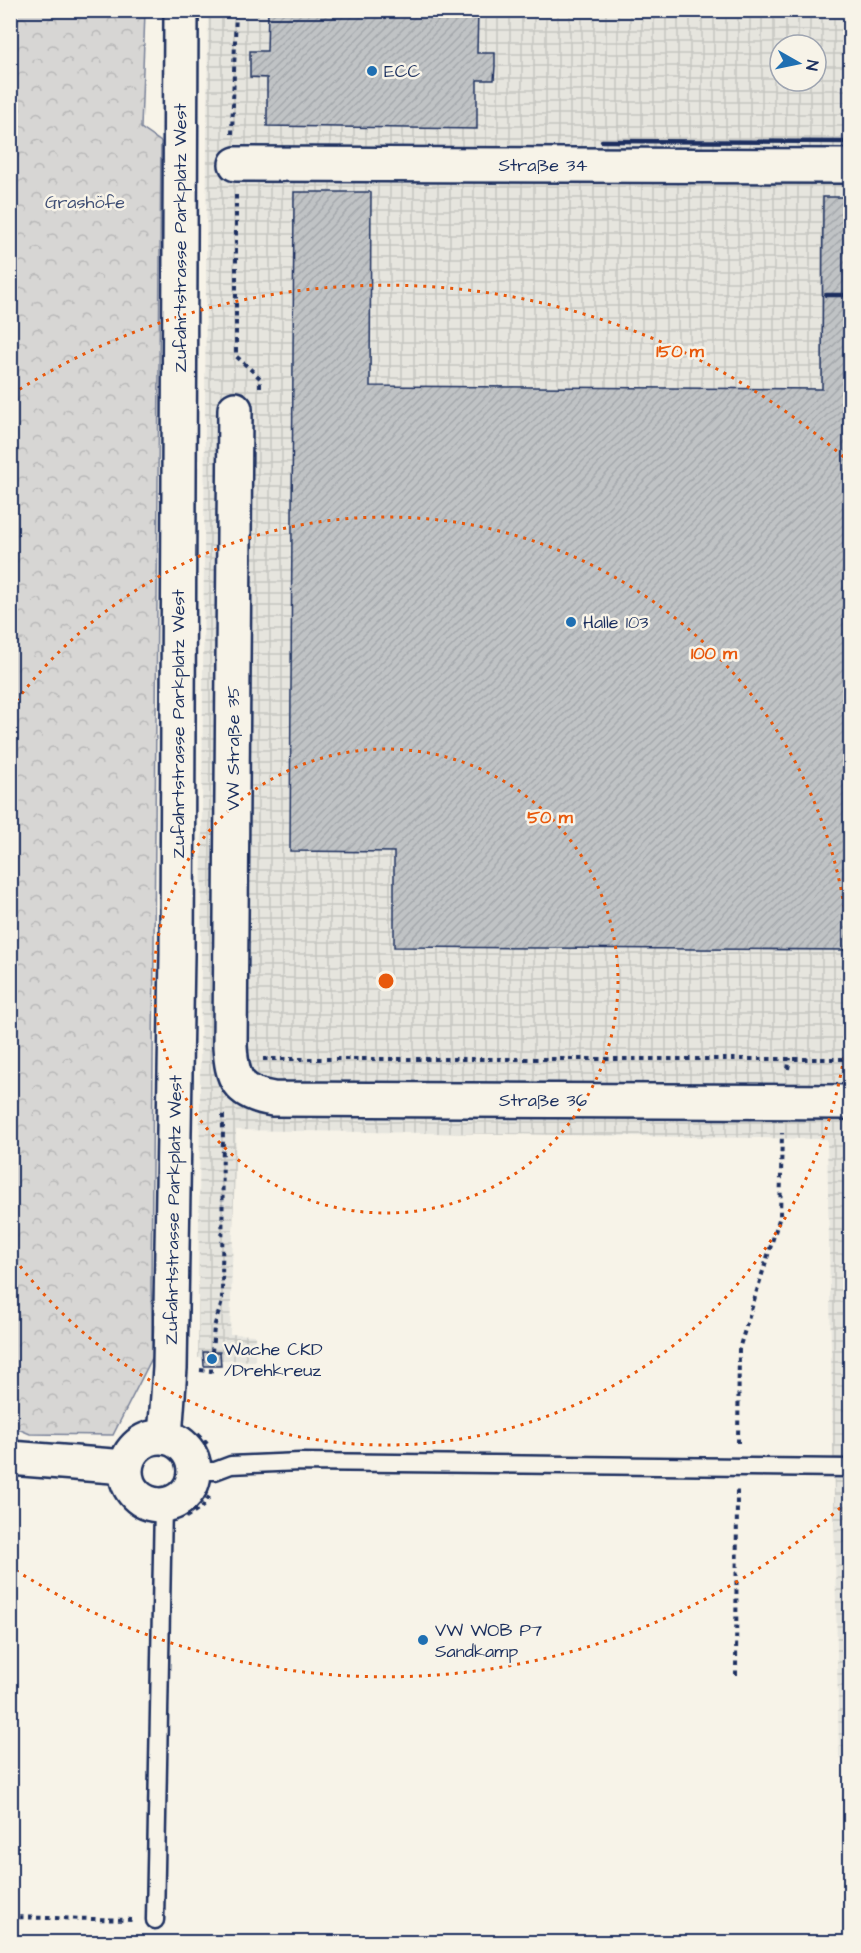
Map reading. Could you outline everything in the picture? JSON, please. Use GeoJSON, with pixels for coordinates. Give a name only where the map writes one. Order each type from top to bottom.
{"type":"FeatureCollection","features":[{"type":"Feature","properties":{"kind":"street","name":"Zufahrtstrasse Parkplatz West"},"geometry":{"type":"LineString","coordinates":[[165,1437],[170,1368],[177,954],[181,10]]}},
{"type":"Feature","properties":{"kind":"street","name":"Straße 34"},"geometry":{"type":"LineString","coordinates":[[236,164],[850,166]]}},
{"type":"Feature","properties":{"kind":"street","name":"VW Straße 35"},"geometry":{"type":"LineString","coordinates":[[235,409],[230,1046],[234,1076],[248,1072]]}},
{"type":"Feature","properties":{"kind":"street","name":"Straße 36"},"geometry":{"type":"LineString","coordinates":[[248,1072],[260,1097],[273,1099],[850,1102]]}},
{"type":"Feature","properties":{"kind":"street"},"geometry":{"type":"LineString","coordinates":[[154,1437],[165,1437],[174,1440],[189,1452],[194,1471],[189,1490],[182,1498],[163,1505],[153,1505],[136,1495],[130,1487],[126,1477],[126,1467],[129,1456],[144,1441],[154,1437]]}},
{"type":"Feature","properties":{"kind":"street"},"geometry":{"type":"LineString","coordinates":[[10,1458],[34,1458],[126,1467]]}},
{"type":"Feature","properties":{"kind":"lane"},"geometry":{"type":"LineString","coordinates":[[194,1471],[215,1471],[231,1465],[300,1462],[850,1468]]}},
{"type":"Feature","properties":{"kind":"lane"},"geometry":{"type":"LineString","coordinates":[[155,1920],[163,1505]]}},
{"type":"Feature","properties":{"kind":"path"},"geometry":{"type":"LineString","coordinates":[[236,10],[232,144],[236,164]]}},
{"type":"Feature","properties":{"kind":"path"},"geometry":{"type":"LineString","coordinates":[[248,1072],[790,1058],[850,1059]]}},
{"type":"Feature","properties":{"kind":"path"},"geometry":{"type":"LineString","coordinates":[[736,1675],[739,1349],[780,1216],[782,1102],[790,1058]]}},
{"type":"Feature","properties":{"kind":"path"},"geometry":{"type":"LineString","coordinates":[[212,1352],[214,1327],[222,1302]]}},
{"type":"Feature","properties":{"kind":"path"},"geometry":{"type":"LineString","coordinates":[[10,1917],[155,1920]]}},
{"type":"Feature","properties":{"kind":"shaded area"},"geometry":{"type":"Polygon","coordinates":[[[208,11],[850,11],[850,1765],[839,1756],[827,1139],[236,1130],[230,1334],[255,1335],[255,1361],[221,1360],[220,1352],[203,1352],[203,1357],[198,1358],[208,11]]]}},
{"type":"Feature","properties":{"kind":"green space","name":"Grashöfe"},"geometry":{"type":"Polygon","coordinates":[[[10,11],[145,11],[141,128],[161,142],[151,1287],[153,1356],[113,1435],[30,1434],[11,1426],[10,149],[20,109],[11,104],[10,11]]]}},
{"type":"Feature","properties":{"kind":"building","name":"ECC"},"geometry":{"type":"Polygon","coordinates":[[[268,10],[478,10],[477,53],[495,53],[495,66],[494,80],[477,80],[477,129],[267,126],[267,78],[250,77],[250,51],[267,51],[268,10]]]}},
{"type":"Feature","properties":{"kind":"building","name":"Halle 103"},"geometry":{"type":"Polygon","coordinates":[[[294,192],[371,192],[370,386],[822,389],[823,197],[850,197],[850,950],[394,947],[394,852],[290,851],[294,192]]]}},
{"type":"Feature","properties":{"kind":"building","name":"Wache CKD /Drehkreuz"},"geometry":{"type":"Polygon","coordinates":[[[203,1352],[220,1352],[221,1366],[204,1366],[203,1352]]]}},
{"type":"Feature","properties":{"kind":"railway"},"geometry":{"type":"LineString","coordinates":[[602,141],[850,142]]}},
{"type":"Feature","properties":{"kind":"railway"},"geometry":{"type":"LineString","coordinates":[[826,295],[850,295]]}},
{"type":"Feature","properties":{"kind":"place","name":"ECC"},"geometry":{"type":"Point","coordinates":[372,71]}},
{"type":"Feature","properties":{"kind":"place","name":"Halle 103"},"geometry":{"type":"Point","coordinates":[571,622]}},
{"type":"Feature","properties":{"kind":"place","name":"Wache CKD /Drehkreuz"},"geometry":{"type":"Point","coordinates":[212,1359]}},
{"type":"Feature","properties":{"kind":"place","name":"VW WOB P7 Sandkamp"},"geometry":{"type":"Point","coordinates":[423,1640]}}]}
